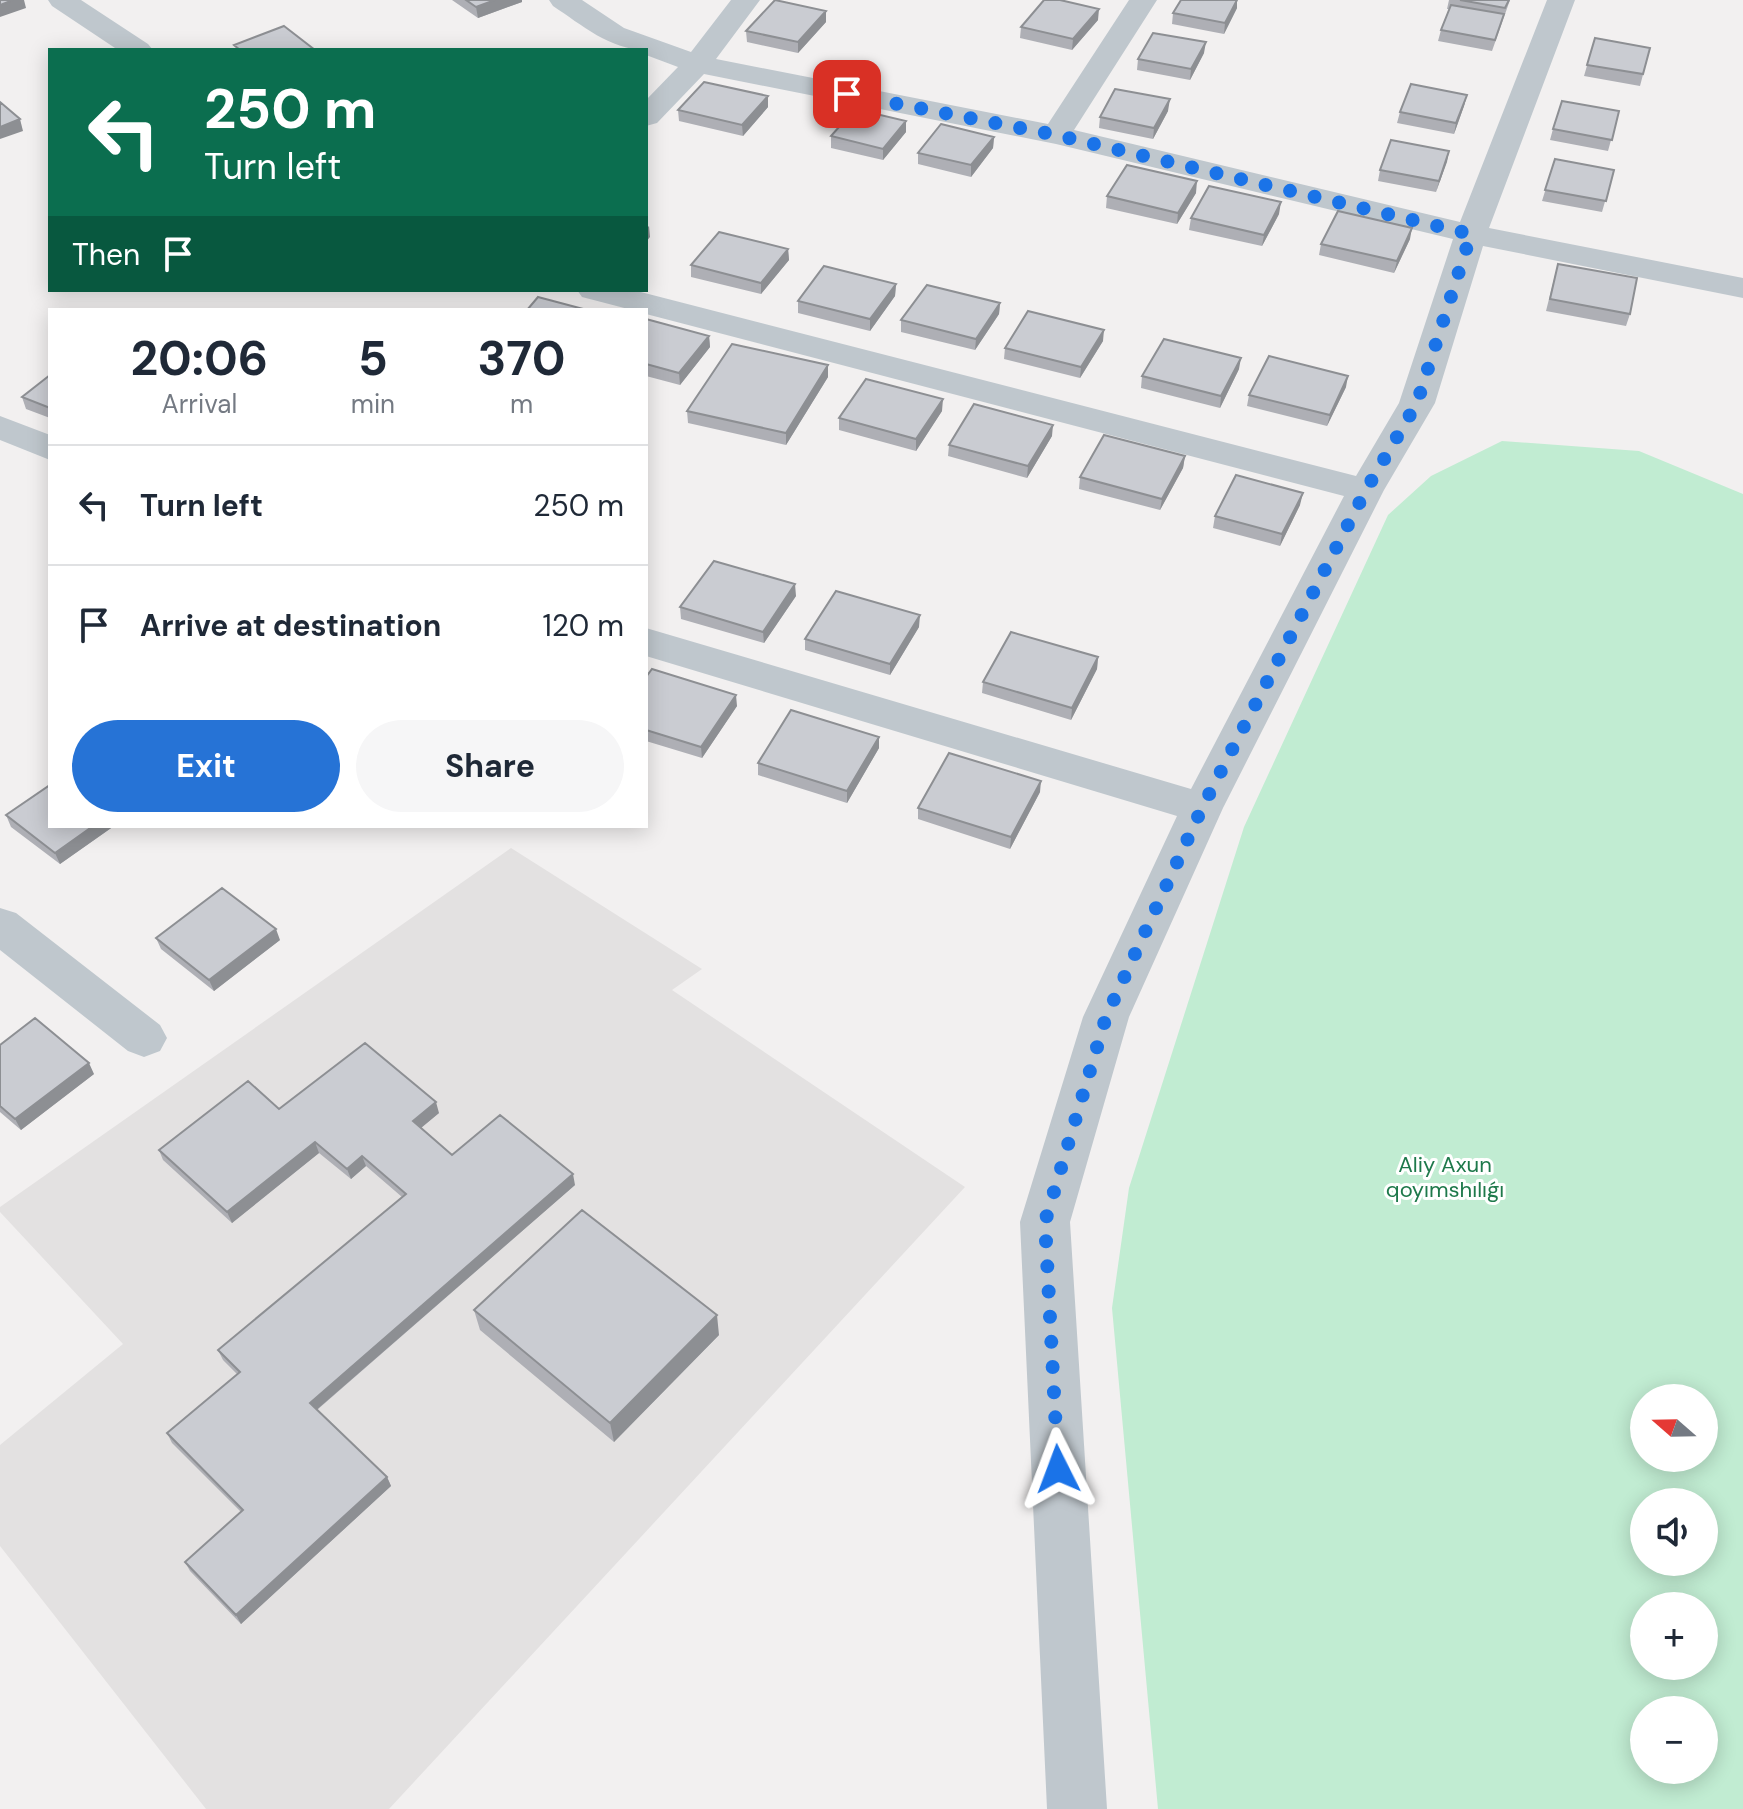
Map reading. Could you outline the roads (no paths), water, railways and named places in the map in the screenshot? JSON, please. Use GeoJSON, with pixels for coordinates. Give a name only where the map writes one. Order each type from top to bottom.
{"type":"FeatureCollection","features":[{"type":"Feature","properties":{"kind":"street"},"geometry":{"type":"LineString","coordinates":[[62,0],[135,48]]}},
{"type":"Feature","properties":{"kind":"street"},"geometry":{"type":"LineString","coordinates":[[563,0],[614,34],[697,64],[1056,135],[1471,234],[1743,288]]}},
{"type":"Feature","properties":{"kind":"street"},"geometry":{"type":"LineString","coordinates":[[648,115],[697,64],[746,0]]}},
{"type":"Feature","properties":{"kind":"street"},"geometry":{"type":"LineString","coordinates":[[1056,135],[1143,0]]}},
{"type":"Feature","properties":{"kind":"street"},"geometry":{"type":"LineString","coordinates":[[1077,1809],[1045,1222],[1106,1017],[1202,808],[1366,490],[1417,403],[1471,234],[1561,0]]}},
{"type":"Feature","properties":{"kind":"street"},"geometry":{"type":"LineString","coordinates":[[602,292],[1366,490]]}},
{"type":"Feature","properties":{"kind":"street"},"geometry":{"type":"LineString","coordinates":[[0,427],[48,448]]}},
{"type":"Feature","properties":{"kind":"street"},"geometry":{"type":"LineString","coordinates":[[648,643],[1202,808]]}},
{"type":"Feature","properties":{"kind":"street"},"geometry":{"type":"LineString","coordinates":[[0,925],[144,1038]]}},
{"type":"Feature","properties":{"kind":"park label","name":"Aliy Axun qoyımshılıǵı"},"geometry":{"type":"Point","coordinates":[1445,1176]}}]}
